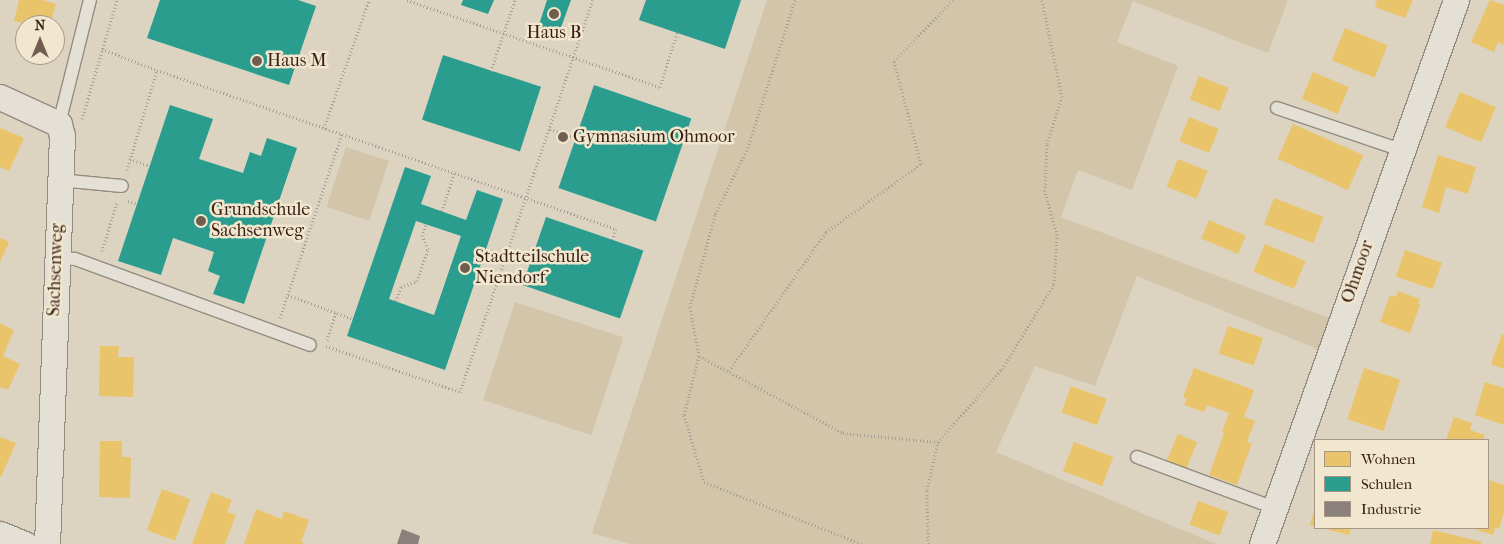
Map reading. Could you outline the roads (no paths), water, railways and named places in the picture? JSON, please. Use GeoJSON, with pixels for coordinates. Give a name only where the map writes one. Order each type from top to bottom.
{"type":"FeatureCollection","features":[{"type":"Feature","properties":{"kind":"street","name":"Ohmoor"},"geometry":{"type":"LineString","coordinates":[[1262,544],[1456,0]]}},
{"type":"Feature","properties":{"kind":"street"},"geometry":{"type":"LineString","coordinates":[[0,97],[61,130]]}},
{"type":"Feature","properties":{"kind":"street","name":"Sachsenweg"},"geometry":{"type":"LineString","coordinates":[[47,544],[61,130]]}},
{"type":"Feature","properties":{"kind":"street"},"geometry":{"type":"LineString","coordinates":[[0,534],[25,544]]}},
{"type":"Feature","properties":{"kind":"lane","name":"Sachsenweg"},"geometry":{"type":"LineString","coordinates":[[61,130],[90,0]]}},
{"type":"Feature","properties":{"kind":"lane"},"geometry":{"type":"LineString","coordinates":[[1277,108],[1401,150]]}},
{"type":"Feature","properties":{"kind":"lane"},"geometry":{"type":"LineString","coordinates":[[59,180],[122,186]]}},
{"type":"Feature","properties":{"kind":"lane"},"geometry":{"type":"LineString","coordinates":[[56,258],[75,259],[310,345]]}},
{"type":"Feature","properties":{"kind":"lane"},"geometry":{"type":"LineString","coordinates":[[1137,457],[1275,508]]}},
{"type":"Feature","properties":{"kind":"place","name":"Haus B"},"geometry":{"type":"Point","coordinates":[554,14]}},
{"type":"Feature","properties":{"kind":"place","name":"Haus M"},"geometry":{"type":"Point","coordinates":[257,61]}},
{"type":"Feature","properties":{"kind":"place","name":"Gymnasium Ohmoor"},"geometry":{"type":"Point","coordinates":[563,137]}},
{"type":"Feature","properties":{"kind":"place","name":"Grundschule Sachsenweg"},"geometry":{"type":"Point","coordinates":[201,221]}},
{"type":"Feature","properties":{"kind":"place","name":"Stadtteilschule Niendorf"},"geometry":{"type":"Point","coordinates":[465,268]}}]}
